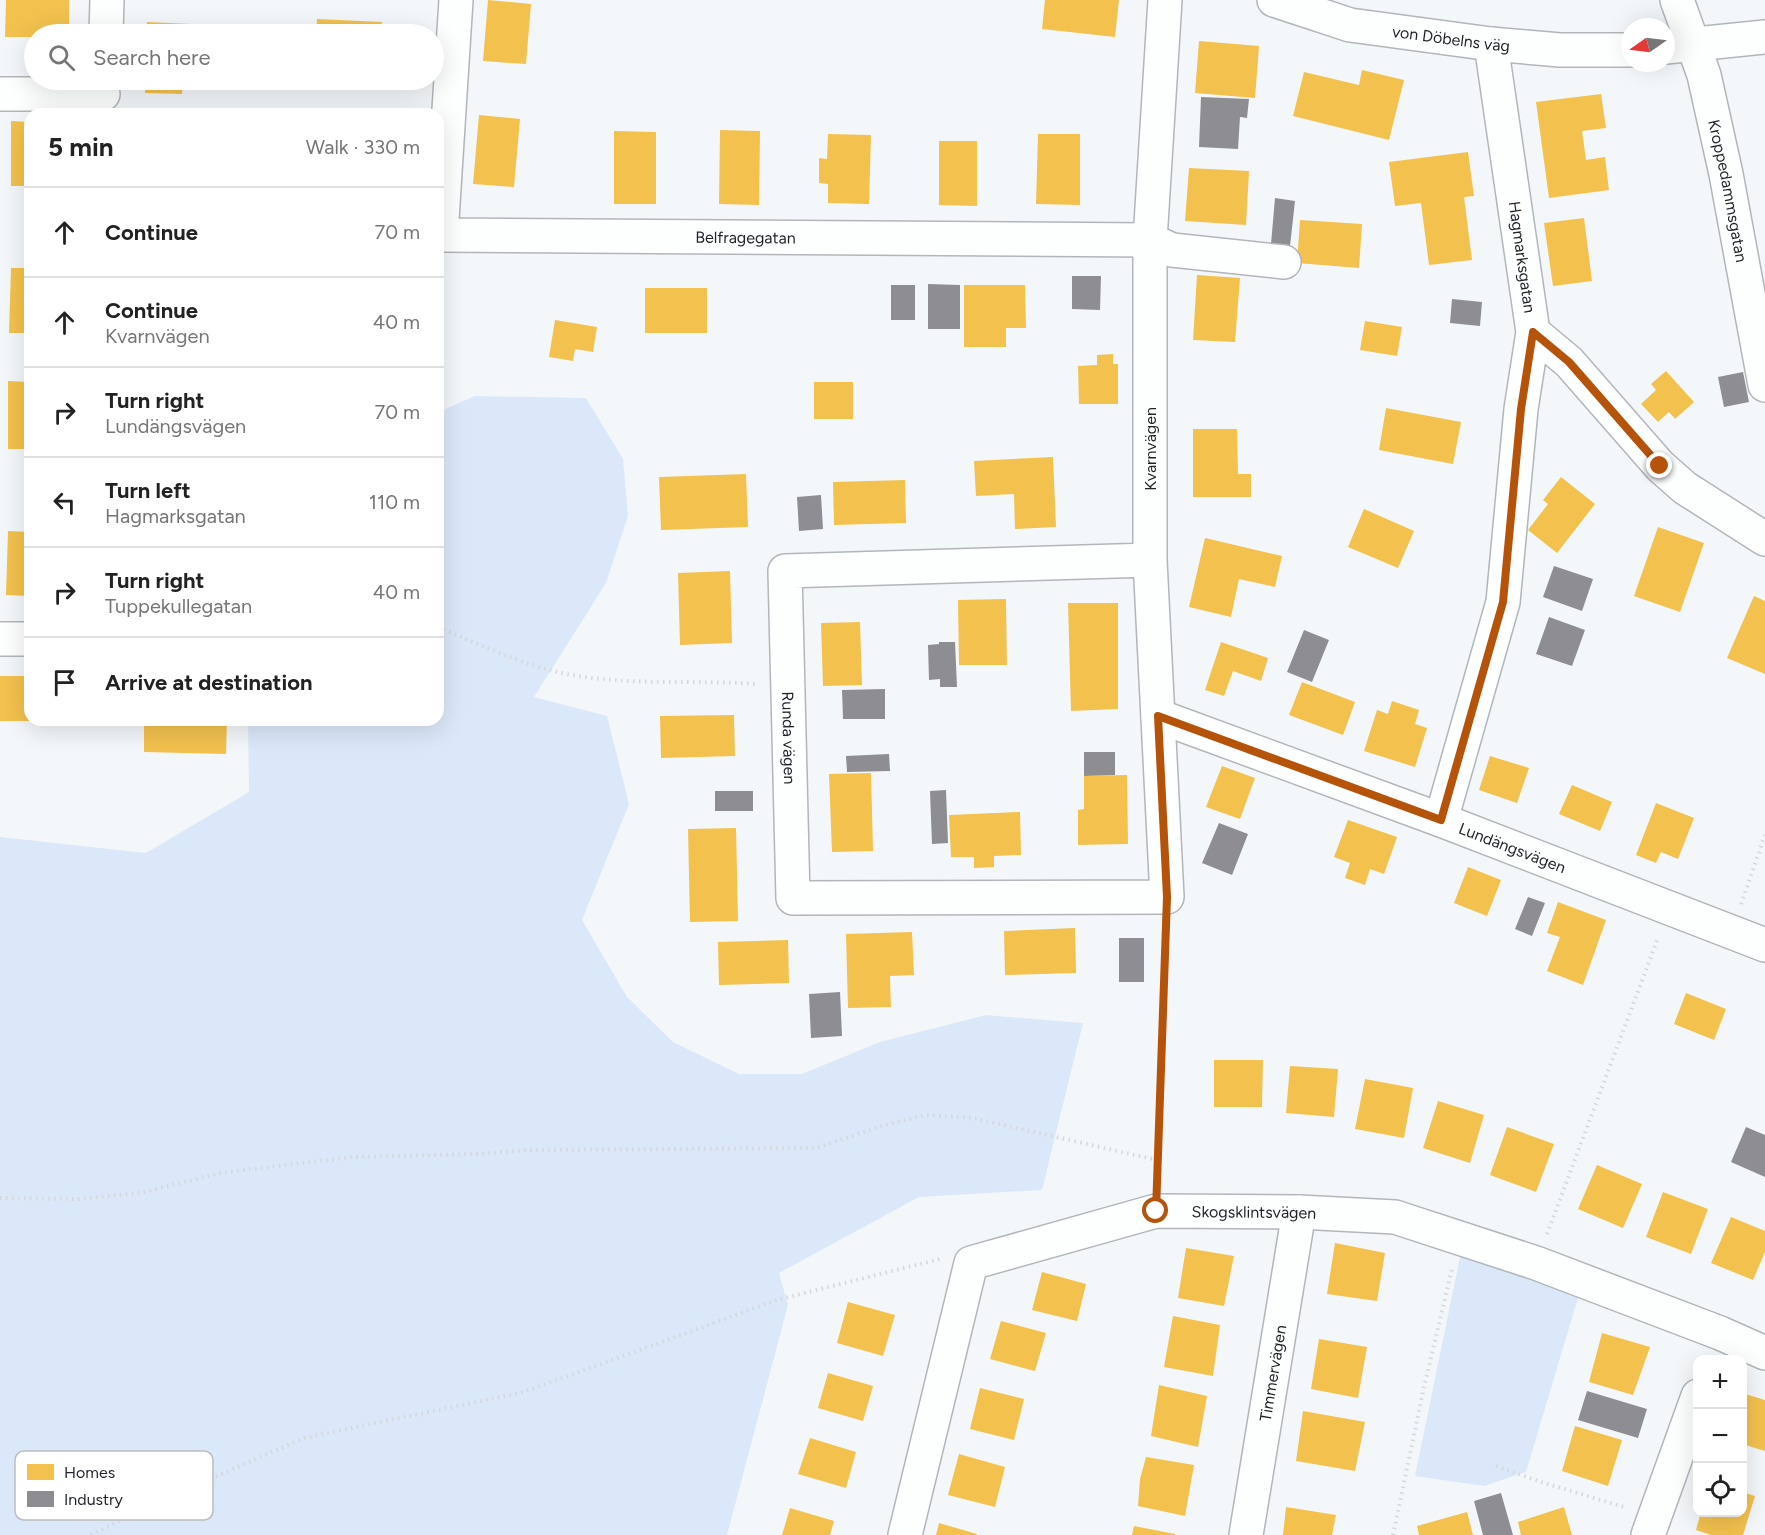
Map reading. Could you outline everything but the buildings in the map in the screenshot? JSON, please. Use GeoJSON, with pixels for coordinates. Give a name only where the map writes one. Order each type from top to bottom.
{"type":"FeatureCollection","features":[{"type":"Feature","properties":{"kind":"street"},"geometry":{"type":"LineString","coordinates":[[106,24],[107,0]]}},
{"type":"Feature","properties":{"kind":"street","name":"Belfragegatan"},"geometry":{"type":"LineString","coordinates":[[444,188],[456,0]]}},
{"type":"Feature","properties":{"kind":"street","name":"Kvarnvägen"},"geometry":{"type":"LineString","coordinates":[[1165,0],[1150,240],[1150,560],[1167,897]]}},
{"type":"Feature","properties":{"kind":"street","name":"von Döbelns väg"},"geometry":{"type":"LineString","coordinates":[[1276,0],[1350,25],[1491,44],[1560,50],[1621,50]]}},
{"type":"Feature","properties":{"kind":"street","name":"Kroppedammsgatan"},"geometry":{"type":"LineString","coordinates":[[1677,0],[1680,46],[1704,75],[1726,174],[1765,385]]}},
{"type":"Feature","properties":{"kind":"street"},"geometry":{"type":"LineString","coordinates":[[1680,46],[1765,37]]}},
{"type":"Feature","properties":{"kind":"street","name":"Hagmarksgatan"},"geometry":{"type":"LineString","coordinates":[[1441,820],[1503,602],[1521,409],[1533,332],[1491,44]]}},
{"type":"Feature","properties":{"kind":"street"},"geometry":{"type":"LineString","coordinates":[[0,94],[103,96]]}},
{"type":"Feature","properties":{"kind":"street","name":"Belfragegatan"},"geometry":{"type":"LineString","coordinates":[[444,235],[1150,240],[1172,250],[1284,262]]}},
{"type":"Feature","properties":{"kind":"street"},"geometry":{"type":"LineString","coordinates":[[1533,332],[1569,362],[1660,466],[1685,488],[1765,539]]}},
{"type":"Feature","properties":{"kind":"street","name":"Runda vägen"},"geometry":{"type":"LineString","coordinates":[[1150,560],[785,572],[794,898],[1167,897]]}},
{"type":"Feature","properties":{"kind":"street"},"geometry":{"type":"LineString","coordinates":[[0,639],[24,639]]}},
{"type":"Feature","properties":{"kind":"street","name":"Lundängsvägen"},"geometry":{"type":"LineString","coordinates":[[1158,716],[1441,820],[1765,945]]}},
{"type":"Feature","properties":{"kind":"street","name":"Skogsklintsvägen"},"geometry":{"type":"LineString","coordinates":[[971,1263],[1156,1211],[1299,1212],[1395,1217],[1536,1263],[1715,1346],[1765,1353]]}},
{"type":"Feature","properties":{"kind":"street","name":"Timmervägen"},"geometry":{"type":"LineString","coordinates":[[1246,1535],[1299,1212]]}},
{"type":"Feature","properties":{"kind":"street"},"geometry":{"type":"LineString","coordinates":[[905,1535],[971,1263]]}},
{"type":"Feature","properties":{"kind":"street"},"geometry":{"type":"LineString","coordinates":[[1651,1525],[1693,1409]]}},
{"type":"Feature","properties":{"kind":"path"},"geometry":{"type":"LineString","coordinates":[[444,630],[524,664],[583,677],[788,686]]}},
{"type":"Feature","properties":{"kind":"path"},"geometry":{"type":"LineString","coordinates":[[1731,933],[1765,835]]}},
{"type":"Feature","properties":{"kind":"path"},"geometry":{"type":"LineString","coordinates":[[1156,1211],[1167,897]]}},
{"type":"Feature","properties":{"kind":"path"},"geometry":{"type":"LineString","coordinates":[[1536,1263],[1669,909]]}},
{"type":"Feature","properties":{"kind":"path"},"geometry":{"type":"LineString","coordinates":[[0,1198],[77,1199],[140,1193],[220,1173],[353,1157],[480,1154],[525,1150],[816,1148],[885,1125],[927,1115],[973,1118],[1157,1160]]}},
{"type":"Feature","properties":{"kind":"path"},"geometry":{"type":"LineString","coordinates":[[1393,1535],[1459,1238]]}},
{"type":"Feature","properties":{"kind":"path"},"geometry":{"type":"LineString","coordinates":[[213,1478],[304,1438],[525,1392],[777,1300],[943,1259],[971,1263]]}},
{"type":"Feature","properties":{"kind":"path"},"geometry":{"type":"LineString","coordinates":[[1496,1466],[1651,1525]]}},
{"type":"Feature","properties":{"kind":"path"},"geometry":{"type":"LineString","coordinates":[[91,1535],[121,1520]]}},
{"type":"Feature","properties":{"kind":"shaded area"},"geometry":{"type":"Polygon","coordinates":[[[475,396],[586,398],[623,459],[628,516],[606,583],[534,697],[607,716],[629,804],[582,920],[627,997],[673,1042],[739,1074],[802,1074],[880,1042],[986,1015],[1083,1023],[1042,1190],[919,1197],[779,1273],[788,1305],[727,1535],[0,1535],[0,837],[146,853],[249,792],[248,726],[444,726],[444,409],[475,396]]]}},
{"type":"Feature","properties":{"kind":"shaded area"},"geometry":{"type":"Polygon","coordinates":[[[1461,1252],[1529,1276],[1578,1298],[1526,1472],[1484,1486],[1415,1476],[1461,1252]]]}},
{"type":"Feature","properties":{"kind":"route"},"geometry":{"type":"LineString","coordinates":[[1156,1211],[1167,897],[1158,716],[1441,820],[1503,602],[1521,409],[1533,332],[1569,362],[1660,466]]}}]}
